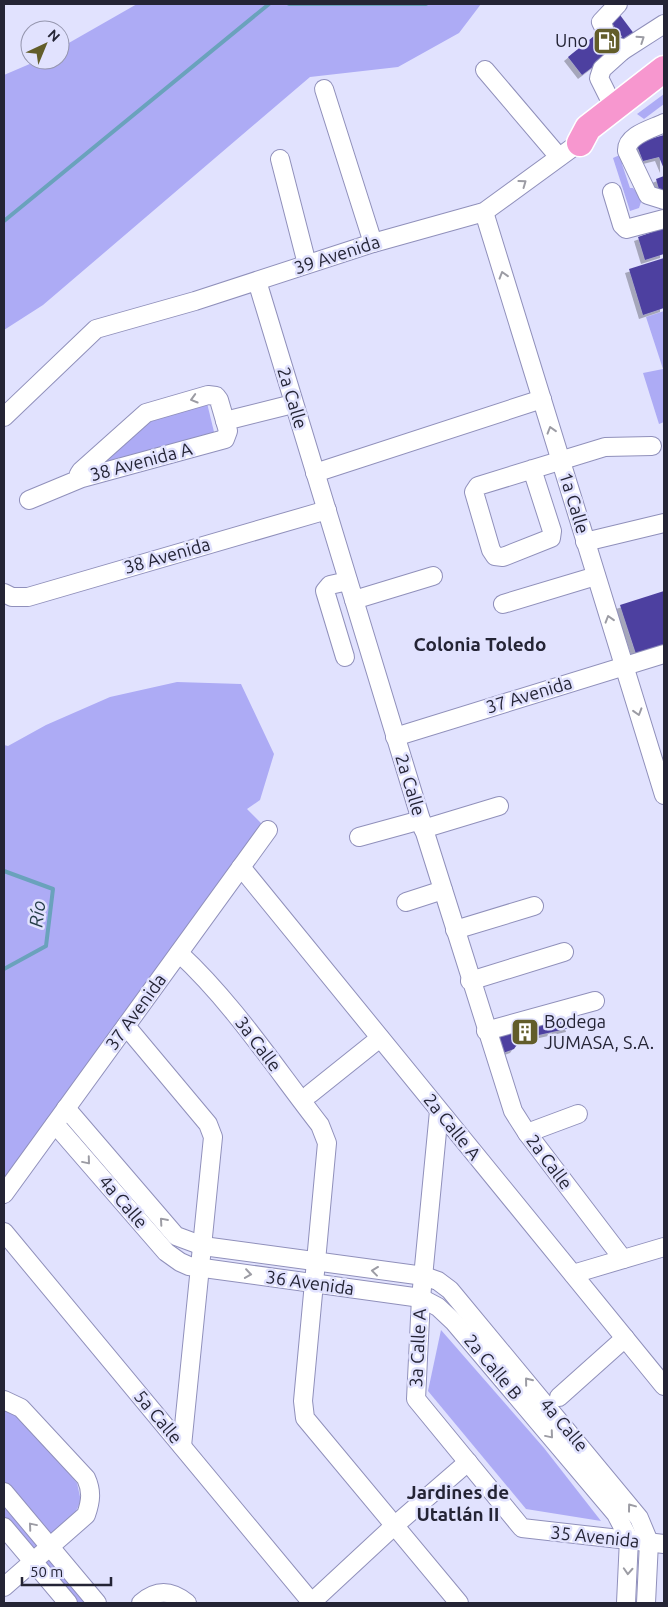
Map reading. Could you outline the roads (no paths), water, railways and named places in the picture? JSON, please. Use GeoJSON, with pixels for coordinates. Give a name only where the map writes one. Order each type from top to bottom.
{"type":"FeatureCollection","features":[{"type":"Feature","properties":{"kind":"highway"},"geometry":{"type":"LineString","coordinates":[[569,150],[588,128],[664,69]]}},
{"type":"Feature","properties":{"kind":"street"},"geometry":{"type":"LineString","coordinates":[[604,28],[602,19],[618,4]]}},
{"type":"Feature","properties":{"kind":"street"},"geometry":{"type":"LineString","coordinates":[[614,108],[599,78],[602,69],[621,49],[664,24]]}},
{"type":"Feature","properties":{"kind":"street"},"geometry":{"type":"LineString","coordinates":[[485,70],[569,150]]}},
{"type":"Feature","properties":{"kind":"street","name":"39 Avenida"},"geometry":{"type":"LineString","coordinates":[[4,417],[96,329],[257,281],[373,243],[484,212],[664,77]]}},
{"type":"Feature","properties":{"kind":"street"},"geometry":{"type":"LineString","coordinates":[[324,89],[373,243]]}},
{"type":"Feature","properties":{"kind":"street"},"geometry":{"type":"LineString","coordinates":[[664,123],[630,139],[627,146],[627,151],[648,195],[664,200]]}},
{"type":"Feature","properties":{"kind":"street"},"geometry":{"type":"LineString","coordinates":[[280,159],[307,264]]}},
{"type":"Feature","properties":{"kind":"street"},"geometry":{"type":"LineString","coordinates":[[612,192],[622,225],[626,228],[664,220]]}},
{"type":"Feature","properties":{"kind":"street","name":"1a Calle"},"geometry":{"type":"LineString","coordinates":[[484,212],[664,795]]}},
{"type":"Feature","properties":{"kind":"street","name":"2a Calle"},"geometry":{"type":"LineString","coordinates":[[257,281],[470,981],[513,1111],[527,1133],[623,1259]]}},
{"type":"Feature","properties":{"kind":"street","name":"38 Avenida A"},"geometry":{"type":"LineString","coordinates":[[212,395],[219,400],[225,421],[228,434],[225,438],[82,478],[79,474],[146,413],[212,395]]}},
{"type":"Feature","properties":{"kind":"street"},"geometry":{"type":"LineString","coordinates":[[315,473],[542,399]]}},
{"type":"Feature","properties":{"kind":"street"},"geometry":{"type":"LineString","coordinates":[[225,421],[293,404]]}},
{"type":"Feature","properties":{"kind":"street"},"geometry":{"type":"LineString","coordinates":[[532,469],[552,531],[551,538],[503,557],[495,556],[491,550],[474,492],[476,488],[482,484],[560,459],[605,447],[652,446]]}},
{"type":"Feature","properties":{"kind":"street"},"geometry":{"type":"LineString","coordinates":[[29,500],[82,478]]}},
{"type":"Feature","properties":{"kind":"street","name":"38 Avenida"},"geometry":{"type":"LineString","coordinates":[[5,594],[18,598],[28,596],[327,510]]}},
{"type":"Feature","properties":{"kind":"street"},"geometry":{"type":"LineString","coordinates":[[585,542],[664,523]]}},
{"type":"Feature","properties":{"kind":"street"},"geometry":{"type":"LineString","coordinates":[[354,600],[433,576]]}},
{"type":"Feature","properties":{"kind":"street"},"geometry":{"type":"LineString","coordinates":[[503,604],[596,576]]}},
{"type":"Feature","properties":{"kind":"street"},"geometry":{"type":"LineString","coordinates":[[346,657],[325,590],[330,585],[348,581]]}},
{"type":"Feature","properties":{"kind":"street","name":"37 Avenida"},"geometry":{"type":"LineString","coordinates":[[395,737],[664,654]]}},
{"type":"Feature","properties":{"kind":"street"},"geometry":{"type":"LineString","coordinates":[[359,837],[422,825],[499,806]]}},
{"type":"Feature","properties":{"kind":"street","name":"37 Avenida"},"geometry":{"type":"LineString","coordinates":[[4,1194],[268,830]]}},
{"type":"Feature","properties":{"kind":"street","name":"2a Calle A"},"geometry":{"type":"LineString","coordinates":[[241,867],[664,1386]]}},
{"type":"Feature","properties":{"kind":"street"},"geometry":{"type":"LineString","coordinates":[[406,902],[442,890]]}},
{"type":"Feature","properties":{"kind":"street"},"geometry":{"type":"LineString","coordinates":[[455,930],[534,906]]}},
{"type":"Feature","properties":{"kind":"street"},"geometry":{"type":"LineString","coordinates":[[470,981],[564,952]]}},
{"type":"Feature","properties":{"kind":"street","name":"3a Calle"},"geometry":{"type":"LineString","coordinates":[[179,953],[204,976],[232,1009],[320,1125],[327,1143],[316,1263]]}},
{"type":"Feature","properties":{"kind":"street"},"geometry":{"type":"LineString","coordinates":[[486,1031],[595,1002]]}},
{"type":"Feature","properties":{"kind":"street"},"geometry":{"type":"LineString","coordinates":[[126,1026],[208,1124],[213,1137],[182,1446]]}},
{"type":"Feature","properties":{"kind":"street"},"geometry":{"type":"LineString","coordinates":[[310,1094],[380,1038]]}},
{"type":"Feature","properties":{"kind":"street","name":"4a Calle"},"geometry":{"type":"LineString","coordinates":[[66,1108],[176,1236],[203,1246]]}},
{"type":"Feature","properties":{"kind":"street","name":"3a Calle A"},"geometry":{"type":"LineString","coordinates":[[440,1111],[421,1298],[416,1399],[519,1524],[526,1529]]}},
{"type":"Feature","properties":{"kind":"street"},"geometry":{"type":"LineString","coordinates":[[527,1133],[578,1114]]}},
{"type":"Feature","properties":{"kind":"street","name":"4a Calle"},"geometry":{"type":"LineString","coordinates":[[55,1124],[166,1252],[180,1262],[200,1268]]}},
{"type":"Feature","properties":{"kind":"street","name":"5a Calle"},"geometry":{"type":"LineString","coordinates":[[4,1232],[312,1603]]}},
{"type":"Feature","properties":{"kind":"street","name":"36 Avenida"},"geometry":{"type":"LineString","coordinates":[[203,1246],[316,1263],[424,1276]]}},
{"type":"Feature","properties":{"kind":"street"},"geometry":{"type":"LineString","coordinates":[[573,1274],[664,1247]]}},
{"type":"Feature","properties":{"kind":"street"},"geometry":{"type":"LineString","coordinates":[[316,1263],[303,1401],[305,1418],[398,1523],[459,1603]]}},
{"type":"Feature","properties":{"kind":"street","name":"36 Avenida"},"geometry":{"type":"LineString","coordinates":[[200,1268],[421,1298]]}},
{"type":"Feature","properties":{"kind":"street","name":"4a Calle"},"geometry":{"type":"LineString","coordinates":[[424,1276],[438,1281],[461,1300],[547,1407],[633,1508],[644,1527],[657,1543],[646,1603]]}},
{"type":"Feature","properties":{"kind":"street","name":"2a Calle B"},"geometry":{"type":"LineString","coordinates":[[421,1298],[438,1307],[547,1407],[616,1514],[629,1540]]}},
{"type":"Feature","properties":{"kind":"street"},"geometry":{"type":"LineString","coordinates":[[547,1407],[625,1338]]}},
{"type":"Feature","properties":{"kind":"street"},"geometry":{"type":"LineString","coordinates":[[4,1400],[21,1408],[86,1478],[91,1488],[91,1503],[86,1515],[4,1587]]}},
{"type":"Feature","properties":{"kind":"street"},"geometry":{"type":"LineString","coordinates":[[312,1603],[398,1523],[468,1462]]}},
{"type":"Feature","properties":{"kind":"street"},"geometry":{"type":"LineString","coordinates":[[4,1492],[97,1603]]}},
{"type":"Feature","properties":{"kind":"street"},"geometry":{"type":"LineString","coordinates":[[4,1527],[68,1603]]}},
{"type":"Feature","properties":{"kind":"street","name":"35 Avenida"},"geometry":{"type":"LineString","coordinates":[[526,1529],[657,1543]]}},
{"type":"Feature","properties":{"kind":"street"},"geometry":{"type":"LineString","coordinates":[[626,1603],[629,1540]]}},
{"type":"Feature","properties":{"kind":"street"},"geometry":{"type":"LineString","coordinates":[[141,1603],[151,1595],[164,1592],[176,1595],[187,1603]]}},
{"type":"Feature","properties":{"kind":"waterway"},"geometry":{"type":"LineString","coordinates":[[4,221],[269,4]]}},
{"type":"Feature","properties":{"kind":"waterway"},"geometry":{"type":"LineString","coordinates":[[289,4],[426,4]]}},
{"type":"Feature","properties":{"kind":"waterway","name":"Río"},"geometry":{"type":"LineString","coordinates":[[4,871],[53,889],[46,946],[4,969]]}},
{"type":"Feature","properties":{"kind":"tunnel"},"geometry":{"type":"LineString","coordinates":[[604,28],[619,47]]}},
{"type":"Feature","properties":{"kind":"place","name":"Uno"},"geometry":{"type":"Point","coordinates":[607,41]}},
{"type":"Feature","properties":{"kind":"place","name":"Bodega JUMASA, S.A."},"geometry":{"type":"Point","coordinates":[525,1032]}},
{"type":"Feature","properties":{"kind":"district","name":"Colonia Toledo"},"geometry":{"type":"Point","coordinates":[480,644]}},
{"type":"Feature","properties":{"kind":"district","name":"Jardines de Utatlán II"},"geometry":{"type":"Point","coordinates":[458,1503]}}]}
